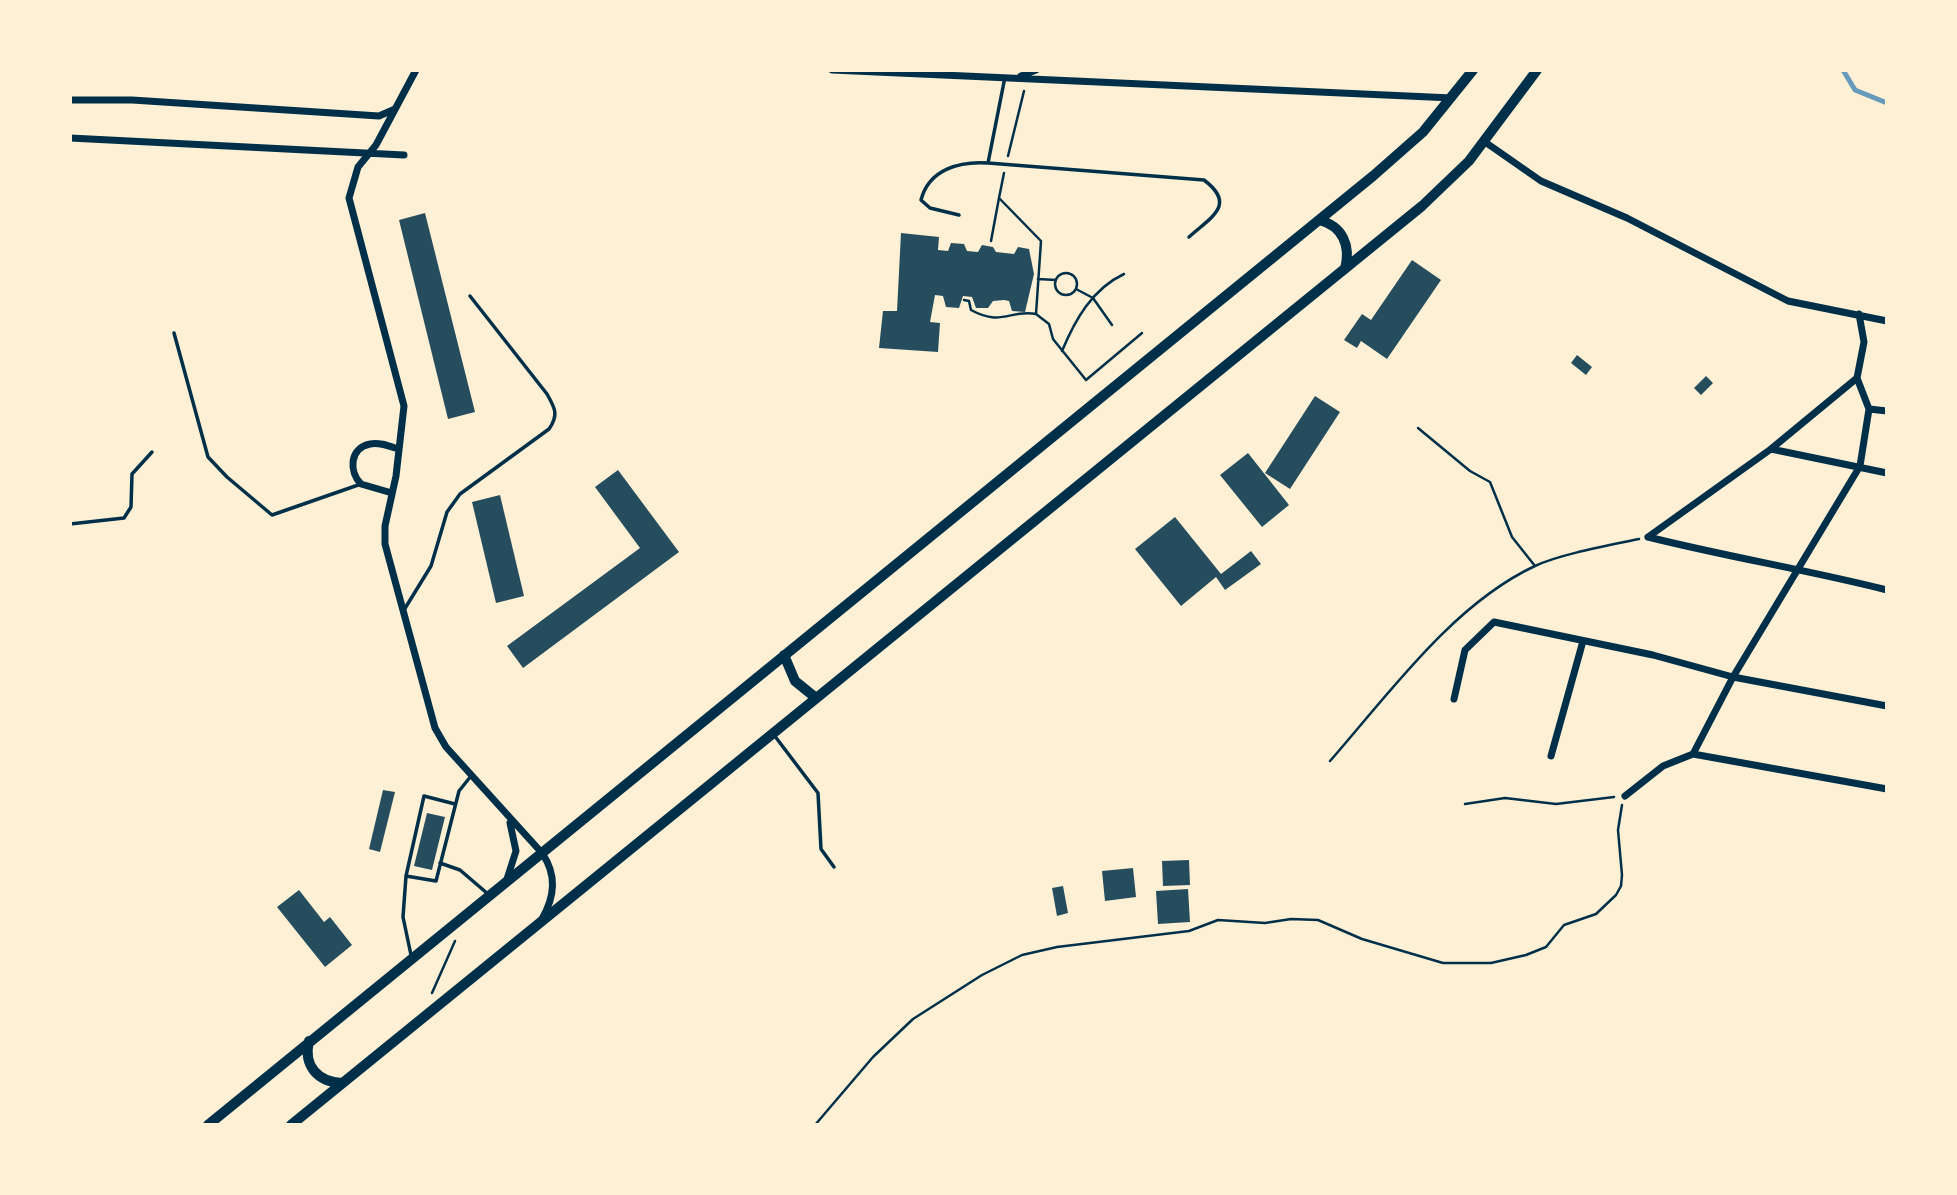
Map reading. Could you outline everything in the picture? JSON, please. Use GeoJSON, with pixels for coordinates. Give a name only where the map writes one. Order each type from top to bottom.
{"type":"FeatureCollection","features":[{"type":"Feature","properties":{"kind":"main road"},"geometry":{"type":"LineString","coordinates":[[208,1125],[1406,148],[1452,98],[1473,70]]}},
{"type":"Feature","properties":{"kind":"main road"},"geometry":{"type":"LineString","coordinates":[[291,1125],[1446,185],[1485,142],[1537,70]]}},
{"type":"Feature","properties":{"kind":"main road"},"geometry":{"type":"LineString","coordinates":[[1318,220],[1332,225],[1342,234],[1348,251],[1345,269]]}},
{"type":"Feature","properties":{"kind":"main road"},"geometry":{"type":"LineString","coordinates":[[785,655],[794,681],[816,698]]}},
{"type":"Feature","properties":{"kind":"main road"},"geometry":{"type":"LineString","coordinates":[[309,1041],[308,1061],[315,1072],[329,1081],[342,1083]]}},
{"type":"Feature","properties":{"kind":"street"},"geometry":{"type":"LineString","coordinates":[[416,70],[376,145],[367,153],[351,183],[349,198],[403,398],[405,415],[385,544],[435,728],[446,747],[542,853],[553,880],[551,897],[540,923]]}},
{"type":"Feature","properties":{"kind":"street"},"geometry":{"type":"LineString","coordinates":[[835,70],[981,73],[1005,77],[1452,98]]}},
{"type":"Feature","properties":{"kind":"street"},"geometry":{"type":"LineString","coordinates":[[1017,77],[1037,70]]}},
{"type":"Feature","properties":{"kind":"street"},"geometry":{"type":"LineString","coordinates":[[70,100],[132,100],[379,116],[396,108]]}},
{"type":"Feature","properties":{"kind":"street"},"geometry":{"type":"LineString","coordinates":[[70,138],[404,155]]}},
{"type":"Feature","properties":{"kind":"street"},"geometry":{"type":"LineString","coordinates":[[1485,142],[1541,181],[1638,223],[1788,301],[1887,321]]}},
{"type":"Feature","properties":{"kind":"street"},"geometry":{"type":"LineString","coordinates":[[1693,754],[1733,677],[1860,466],[1869,409],[1857,378],[1864,342],[1859,314]]}},
{"type":"Feature","properties":{"kind":"street"},"geometry":{"type":"LineString","coordinates":[[1648,537],[1771,449],[1857,378]]}},
{"type":"Feature","properties":{"kind":"street"},"geometry":{"type":"LineString","coordinates":[[1869,409],[1887,411]]}},
{"type":"Feature","properties":{"kind":"street"},"geometry":{"type":"LineString","coordinates":[[392,493],[361,484],[353,472],[352,464],[358,450],[372,443],[398,449]]}},
{"type":"Feature","properties":{"kind":"street"},"geometry":{"type":"LineString","coordinates":[[1771,449],[1887,473]]}},
{"type":"Feature","properties":{"kind":"street"},"geometry":{"type":"LineString","coordinates":[[1648,537],[1734,559],[1797,568],[1887,590]]}},
{"type":"Feature","properties":{"kind":"street"},"geometry":{"type":"LineString","coordinates":[[1454,699],[1465,650],[1494,622],[1733,677],[1887,706]]}},
{"type":"Feature","properties":{"kind":"street"},"geometry":{"type":"LineString","coordinates":[[1551,756],[1583,641]]}},
{"type":"Feature","properties":{"kind":"street"},"geometry":{"type":"LineString","coordinates":[[1625,796],[1663,766],[1693,754],[1887,789]]}},
{"type":"Feature","properties":{"kind":"street"},"geometry":{"type":"LineString","coordinates":[[505,883],[516,851],[509,819]]}},
{"type":"Feature","properties":{"kind":"lane"},"geometry":{"type":"LineString","coordinates":[[988,163],[1005,77]]}},
{"type":"Feature","properties":{"kind":"lane"},"geometry":{"type":"LineString","coordinates":[[959,215],[930,208],[921,200],[924,188],[939,175],[964,161],[1006,167],[1204,180],[1216,189],[1221,201],[1218,211],[1189,237]]}},
{"type":"Feature","properties":{"kind":"lane"},"geometry":{"type":"LineString","coordinates":[[403,612],[431,566],[447,512],[460,494],[549,429],[556,418],[556,411],[547,394],[470,296]]}},
{"type":"Feature","properties":{"kind":"lane"},"geometry":{"type":"LineString","coordinates":[[174,333],[208,457],[263,507],[272,514],[361,484]]}},
{"type":"Feature","properties":{"kind":"lane"},"geometry":{"type":"LineString","coordinates":[[70,524],[124,518],[131,507],[132,474],[152,452]]}},
{"type":"Feature","properties":{"kind":"lane"},"geometry":{"type":"LineString","coordinates":[[773,733],[818,793],[821,849],[834,867]]}},
{"type":"Feature","properties":{"kind":"lane"},"geometry":{"type":"LineString","coordinates":[[406,876],[436,881],[459,791],[471,776]]}},
{"type":"Feature","properties":{"kind":"lane"},"geometry":{"type":"LineString","coordinates":[[412,958],[403,917],[406,876],[425,796],[455,804]]}},
{"type":"Feature","properties":{"kind":"lane"},"geometry":{"type":"LineString","coordinates":[[440,863],[460,870],[490,895]]}},
{"type":"Feature","properties":{"kind":"path"},"geometry":{"type":"LineString","coordinates":[[991,241],[1027,78]]}},
{"type":"Feature","properties":{"kind":"path"},"geometry":{"type":"LineString","coordinates":[[999,198],[1041,241],[1036,314]]}},
{"type":"Feature","properties":{"kind":"path"},"geometry":{"type":"LineString","coordinates":[[1076,288],[1068,295],[1062,295],[1055,287],[1056,281],[1064,274],[1071,275],[1076,288],[1093,298],[1112,325]]}},
{"type":"Feature","properties":{"kind":"path"},"geometry":{"type":"LineString","coordinates":[[1062,351],[1071,329],[1093,298],[1124,274]]}},
{"type":"Feature","properties":{"kind":"path"},"geometry":{"type":"LineString","coordinates":[[1038,279],[1056,281]]}},
{"type":"Feature","properties":{"kind":"path"},"geometry":{"type":"LineString","coordinates":[[964,300],[969,301],[971,310],[983,317],[1002,320],[1020,314],[1036,314],[1049,324],[1053,339],[1086,380],[1142,333]]}},
{"type":"Feature","properties":{"kind":"path"},"geometry":{"type":"LineString","coordinates":[[1418,428],[1470,471],[1490,482],[1512,537],[1535,566]]}},
{"type":"Feature","properties":{"kind":"path"},"geometry":{"type":"LineString","coordinates":[[1330,761],[1440,637],[1477,605],[1535,566],[1648,537]]}},
{"type":"Feature","properties":{"kind":"path"},"geometry":{"type":"LineString","coordinates":[[815,1125],[873,1056],[913,1019],[982,975],[1022,956],[1045,950],[1189,931],[1218,920],[1265,923],[1291,919],[1318,920],[1362,939],[1443,963],[1491,962],[1546,947],[1564,925],[1596,914],[1621,886],[1618,817],[1625,796],[1556,804],[1505,798],[1465,804]]}},
{"type":"Feature","properties":{"kind":"path"},"geometry":{"type":"LineString","coordinates":[[438,1005],[430,991],[457,942],[445,932]]}},
{"type":"Feature","properties":{"kind":"building"},"geometry":{"type":"Polygon","coordinates":[[[425,213],[475,412],[448,419],[399,220],[425,213]]]}},
{"type":"Feature","properties":{"kind":"building"},"geometry":{"type":"Polygon","coordinates":[[[901,233],[939,237],[938,250],[948,251],[951,243],[964,244],[967,251],[978,252],[982,245],[993,247],[996,252],[1014,254],[1018,247],[1029,249],[1034,274],[1025,312],[1012,311],[1009,301],[1004,300],[993,301],[988,308],[976,308],[972,297],[963,296],[959,308],[946,307],[943,296],[935,295],[930,322],[940,323],[938,352],[879,348],[883,311],[897,311],[901,233]]]}},
{"type":"Feature","properties":{"kind":"building"},"geometry":{"type":"Polygon","coordinates":[[[1412,260],[1441,280],[1387,359],[1361,341],[1357,348],[1344,340],[1362,314],[1371,320],[1412,260]]]}},
{"type":"Feature","properties":{"kind":"building"},"geometry":{"type":"Polygon","coordinates":[[[1577,355],[1592,367],[1586,375],[1571,363],[1577,355]]]}},
{"type":"Feature","properties":{"kind":"building"},"geometry":{"type":"Polygon","coordinates":[[[1706,376],[1713,383],[1701,395],[1694,388],[1706,376]]]}},
{"type":"Feature","properties":{"kind":"building"},"geometry":{"type":"Polygon","coordinates":[[[1315,396],[1340,412],[1290,489],[1265,473],[1315,396]]]}},
{"type":"Feature","properties":{"kind":"building"},"geometry":{"type":"Polygon","coordinates":[[[1248,453],[1289,505],[1262,527],[1220,475],[1248,453]]]}},
{"type":"Feature","properties":{"kind":"building"},"geometry":{"type":"Polygon","coordinates":[[[618,470],[679,552],[523,668],[507,646],[640,548],[595,487],[618,470]]]}},
{"type":"Feature","properties":{"kind":"building"},"geometry":{"type":"Polygon","coordinates":[[[500,495],[524,596],[496,603],[472,502],[500,495]]]}},
{"type":"Feature","properties":{"kind":"building"},"geometry":{"type":"Polygon","coordinates":[[[1175,517],[1221,574],[1251,551],[1261,564],[1225,590],[1216,577],[1181,606],[1135,549],[1175,517]]]}},
{"type":"Feature","properties":{"kind":"building"},"geometry":{"type":"Polygon","coordinates":[[[383,790],[395,792],[380,852],[369,849],[383,790]]]}},
{"type":"Feature","properties":{"kind":"building"},"geometry":{"type":"Polygon","coordinates":[[[427,813],[445,817],[432,870],[414,866],[427,813]]]}},
{"type":"Feature","properties":{"kind":"building"},"geometry":{"type":"Polygon","coordinates":[[[1189,860],[1190,885],[1163,886],[1162,861],[1189,860]]]}},
{"type":"Feature","properties":{"kind":"building"},"geometry":{"type":"Polygon","coordinates":[[[1133,868],[1136,897],[1105,901],[1102,871],[1133,868]]]}},
{"type":"Feature","properties":{"kind":"building"},"geometry":{"type":"Polygon","coordinates":[[[1063,886],[1068,913],[1057,916],[1052,888],[1063,886]]]}},
{"type":"Feature","properties":{"kind":"building"},"geometry":{"type":"Polygon","coordinates":[[[1188,889],[1190,922],[1158,924],[1156,891],[1188,889]]]}},
{"type":"Feature","properties":{"kind":"building"},"geometry":{"type":"Polygon","coordinates":[[[299,890],[324,922],[330,917],[352,945],[325,967],[277,907],[299,890]]]}},
{"type":"Feature","properties":{"kind":"waterway"},"geometry":{"type":"LineString","coordinates":[[1843,70],[1855,90],[1887,103]]}}]}
